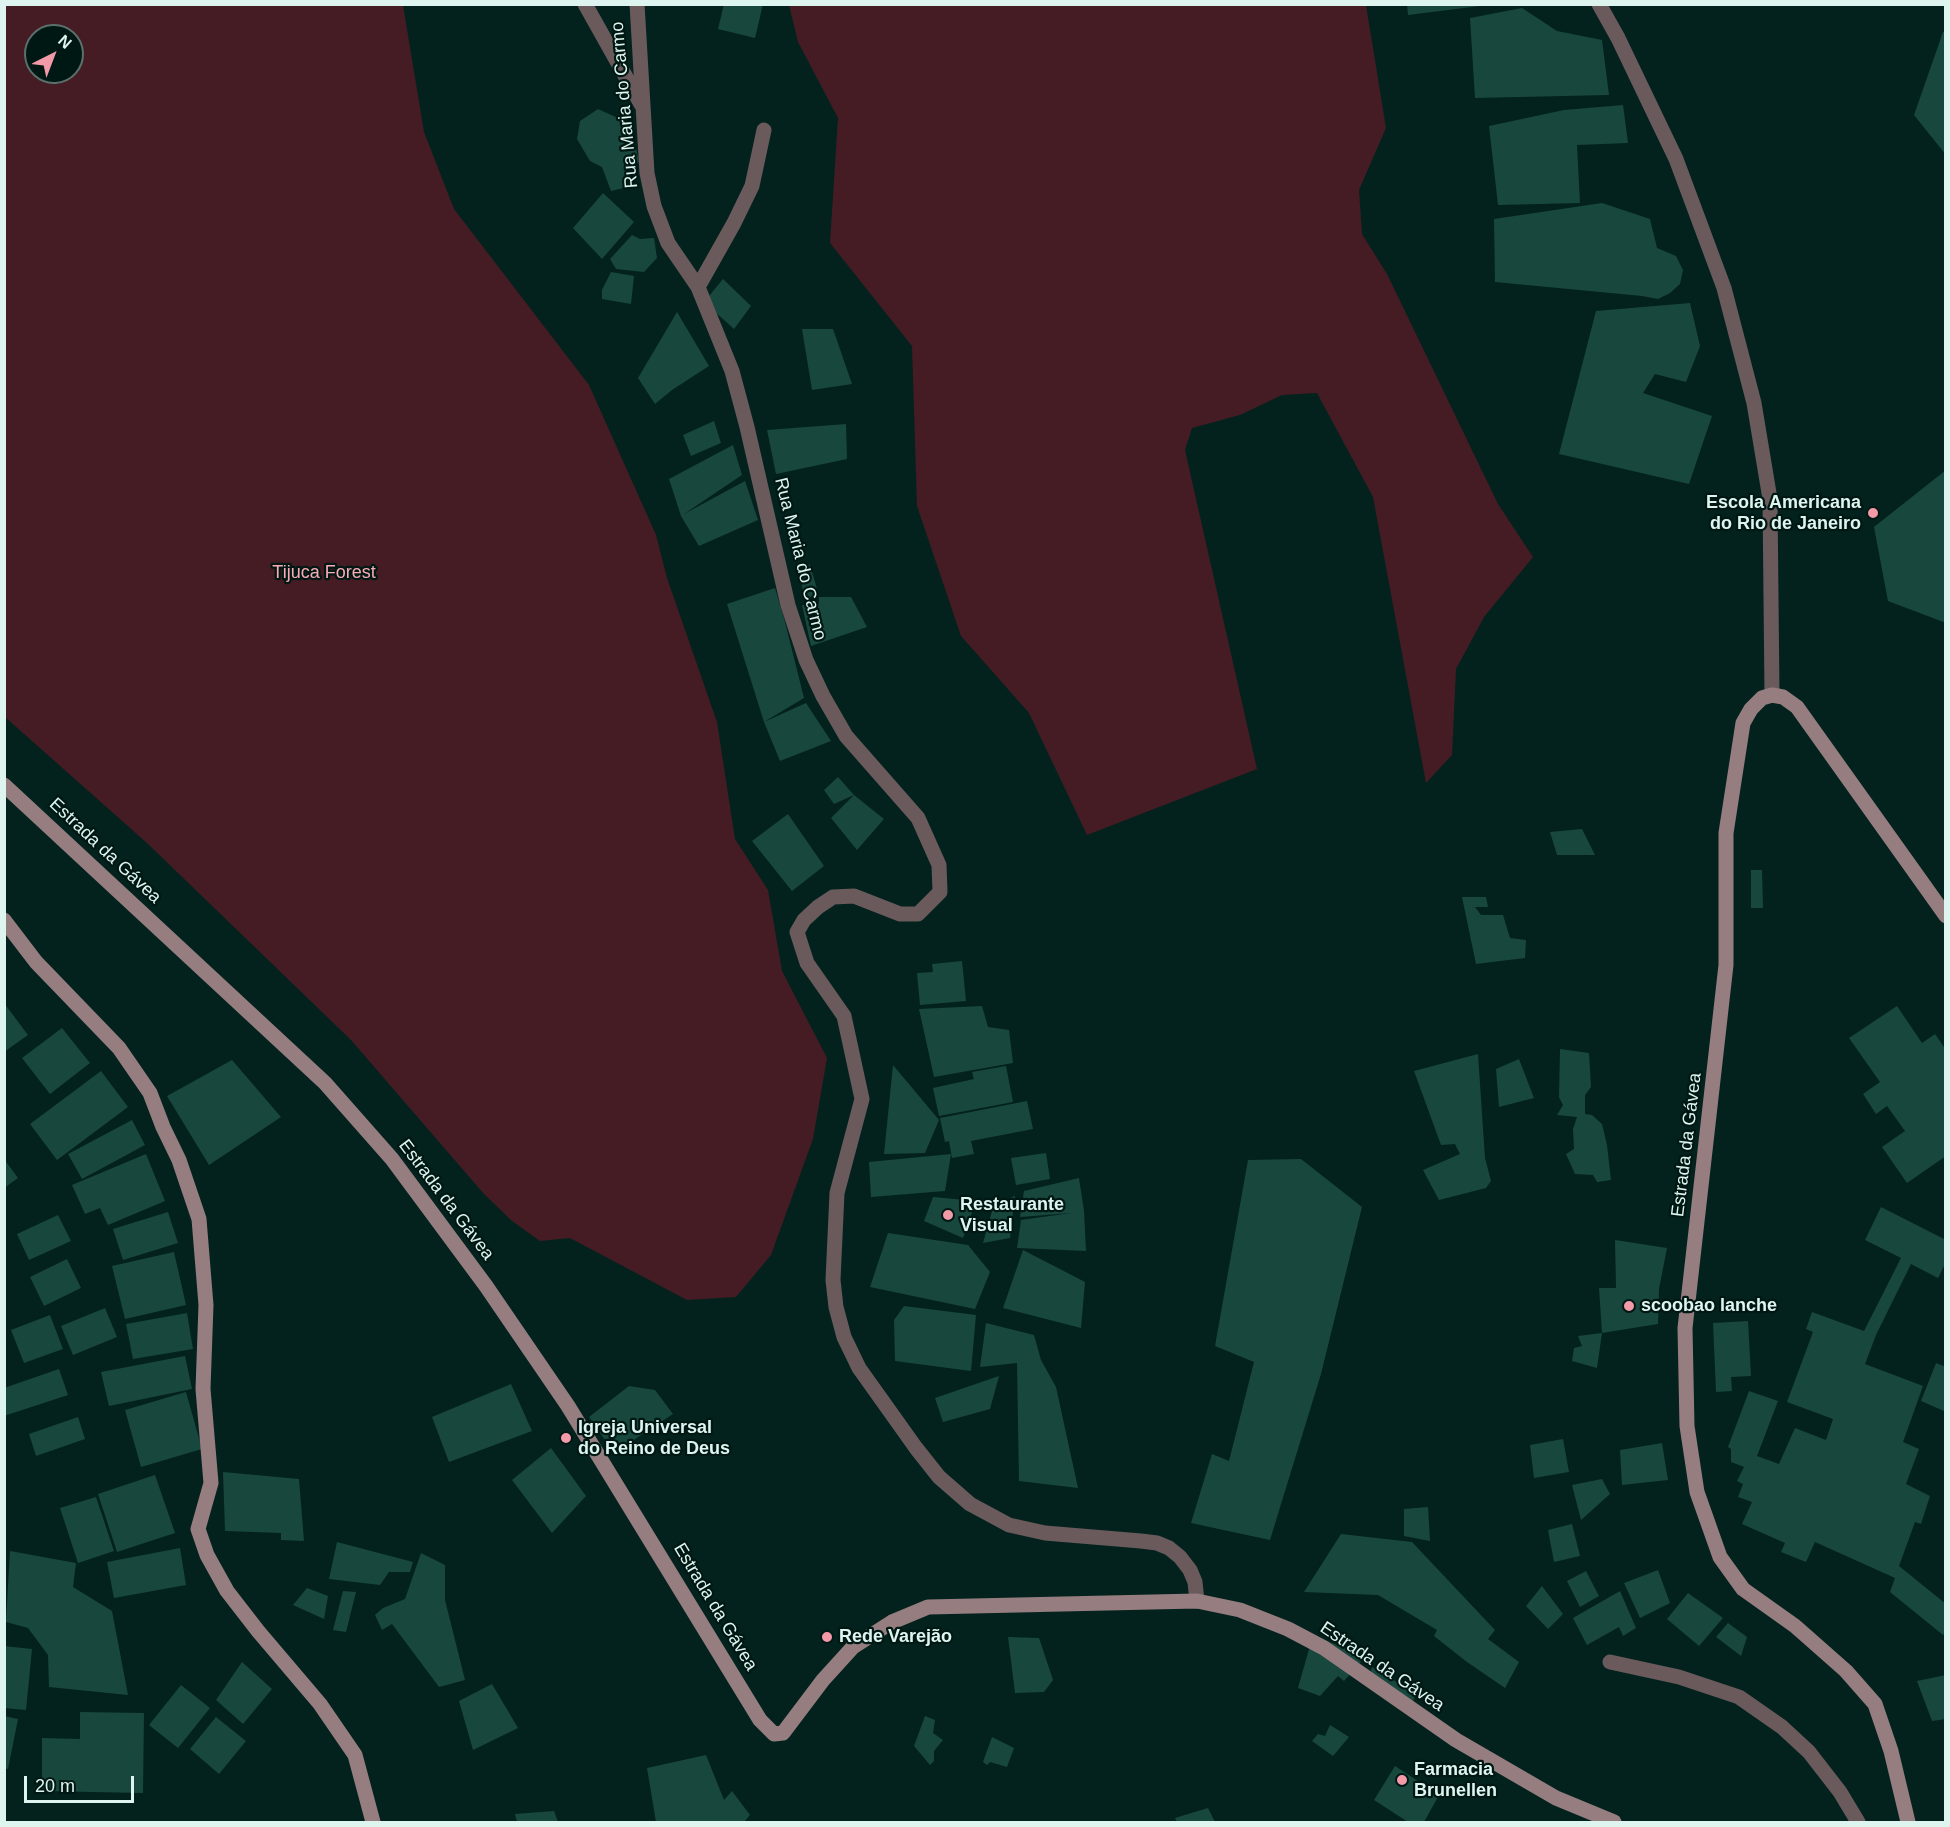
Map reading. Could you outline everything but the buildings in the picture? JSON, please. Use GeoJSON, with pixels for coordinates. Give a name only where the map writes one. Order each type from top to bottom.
{"type":"FeatureCollection","features":[{"type":"Feature","properties":{"kind":"street"},"geometry":{"type":"LineString","coordinates":[[585,4],[642,107]]}},
{"type":"Feature","properties":{"kind":"street","name":"Rua Maria do Carmo"},"geometry":{"type":"LineString","coordinates":[[637,4],[647,173],[654,206],[668,243],[698,287],[732,371],[788,604],[806,660],[846,736],[918,818],[939,865],[940,892],[918,914],[900,914],[854,896],[833,897],[804,920],[797,932],[807,963],[844,1016],[862,1099],[837,1193],[833,1280],[836,1307],[844,1337],[859,1368],[916,1448],[939,1477],[970,1504],[1009,1525],[1036,1531],[1142,1541],[1157,1543],[1169,1548],[1190,1570],[1195,1582],[1197,1601]]}},
{"type":"Feature","properties":{"kind":"street"},"geometry":{"type":"LineString","coordinates":[[1599,4],[1618,38],[1676,159],[1724,288],[1751,392],[1770,500],[1772,694],[1783,697],[1797,707],[1812,725],[1946,916]]}},
{"type":"Feature","properties":{"kind":"street"},"geometry":{"type":"LineString","coordinates":[[698,287],[752,186],[764,130]]}},
{"type":"Feature","properties":{"kind":"street","name":"Estrada da Gávea"},"geometry":{"type":"LineString","coordinates":[[1772,694],[1762,698],[1743,723],[1726,833],[1726,965],[1685,1328],[1687,1426],[1697,1492],[1720,1557],[1743,1589],[1795,1626],[1838,1663],[1875,1704],[1891,1751],[1908,1822]]}},
{"type":"Feature","properties":{"kind":"street","name":"Estrada da Gávea"},"geometry":{"type":"LineString","coordinates":[[4,785],[326,1083],[392,1159],[486,1286],[568,1406],[754,1710],[774,1734],[783,1733],[823,1680],[853,1647],[892,1622],[928,1607],[1197,1601],[1240,1610],[1288,1629],[1324,1648],[1456,1740],[1556,1798],[1614,1822]]}},
{"type":"Feature","properties":{"kind":"street"},"geometry":{"type":"LineString","coordinates":[[4,920],[36,962],[119,1048],[150,1093],[179,1160],[199,1219],[206,1305],[203,1389],[211,1483],[198,1529],[207,1555],[226,1591],[320,1704],[355,1755],[374,1822]]}},
{"type":"Feature","properties":{"kind":"street"},"geometry":{"type":"LineString","coordinates":[[1610,1662],[1679,1677],[1739,1697],[1782,1727],[1809,1752],[1840,1792],[1858,1822]]}},
{"type":"Feature","properties":{"kind":"green space","name":"Tijuca Forest"},"geometry":{"type":"Polygon","coordinates":[[[5,4],[403,5],[424,132],[454,209],[589,385],[656,535],[667,578],[717,722],[735,839],[768,890],[782,971],[827,1058],[813,1139],[771,1255],[736,1297],[687,1300],[570,1238],[540,1241],[512,1221],[484,1194],[351,1040],[148,844],[5,717],[5,4]]]}},
{"type":"Feature","properties":{"kind":"green space"},"geometry":{"type":"Polygon","coordinates":[[[789,5],[1366,5],[1386,128],[1359,190],[1362,234],[1387,274],[1498,504],[1533,557],[1484,617],[1456,669],[1452,755],[1426,783],[1373,497],[1317,393],[1282,395],[1240,415],[1192,428],[1185,450],[1257,769],[1087,835],[1029,713],[961,636],[917,506],[912,346],[830,243],[838,118],[798,42],[789,5]]]}},
{"type":"Feature","properties":{"kind":"place","name":"Escola Americana do Rio de Janeiro"},"geometry":{"type":"Point","coordinates":[1873,513]}},
{"type":"Feature","properties":{"kind":"place","name":"Restaurante Visual"},"geometry":{"type":"Point","coordinates":[948,1215]}},
{"type":"Feature","properties":{"kind":"place","name":"scoobao lanche"},"geometry":{"type":"Point","coordinates":[1629,1306]}},
{"type":"Feature","properties":{"kind":"place","name":"Igreja Universal do Reino de Deus"},"geometry":{"type":"Point","coordinates":[566,1438]}},
{"type":"Feature","properties":{"kind":"place","name":"Rede Varejão"},"geometry":{"type":"Point","coordinates":[827,1637]}},
{"type":"Feature","properties":{"kind":"place","name":"Farmacia Brunellen"},"geometry":{"type":"Point","coordinates":[1402,1780]}}]}
